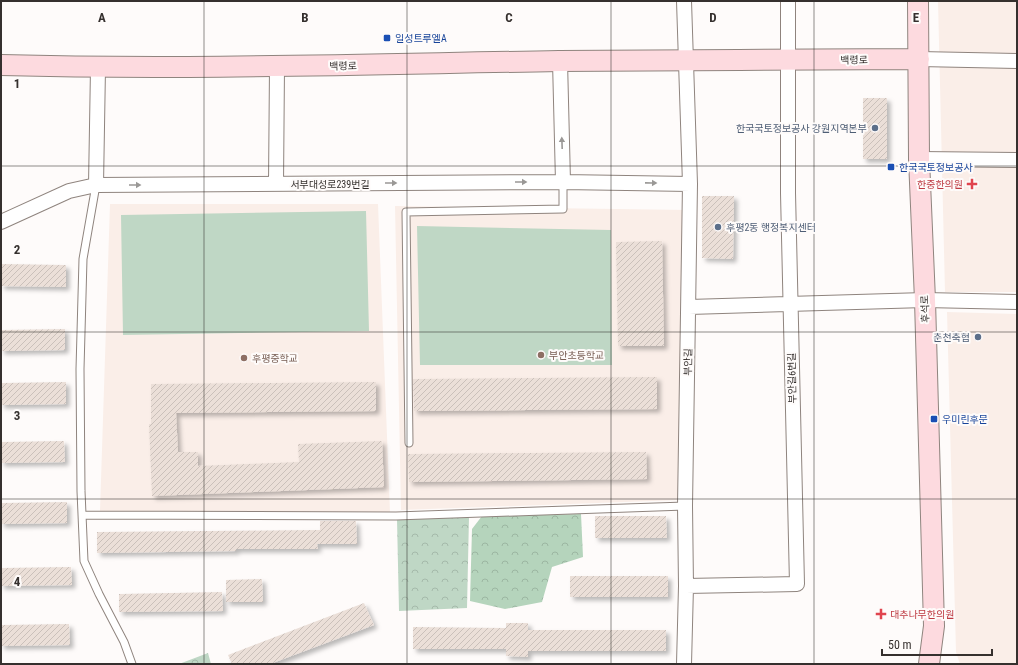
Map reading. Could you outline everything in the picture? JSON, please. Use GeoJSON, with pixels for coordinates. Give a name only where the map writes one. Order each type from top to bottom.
{"type":"FeatureCollection","features":[{"type":"Feature","properties":{"kind":"street"},"geometry":{"type":"LineString","coordinates":[[684,1],[685,61]]}},
{"type":"Feature","properties":{"kind":"street"},"geometry":{"type":"LineString","coordinates":[[788,1],[789,60]]}},
{"type":"Feature","properties":{"kind":"street","name":"후석로"},"geometry":{"type":"LineString","coordinates":[[918,1],[920,159],[934,626],[929,664]]}},
{"type":"Feature","properties":{"kind":"street"},"geometry":{"type":"LineString","coordinates":[[918,59],[1017,61]]}},
{"type":"Feature","properties":{"kind":"street","name":"백령로"},"geometry":{"type":"LineString","coordinates":[[1,66],[98,68],[277,67],[560,61],[918,59]]}},
{"type":"Feature","properties":{"kind":"street","name":"부안길6번길"},"geometry":{"type":"LineString","coordinates":[[686,586],[797,584],[788,193],[789,60]]}},
{"type":"Feature","properties":{"kind":"street"},"geometry":{"type":"LineString","coordinates":[[560,61],[563,182]]}},
{"type":"Feature","properties":{"kind":"street","name":"부안길"},"geometry":{"type":"LineString","coordinates":[[684,664],[690,184],[685,61]]}},
{"type":"Feature","properties":{"kind":"street"},"geometry":{"type":"LineString","coordinates":[[276,184],[277,67]]}},
{"type":"Feature","properties":{"kind":"street"},"geometry":{"type":"LineString","coordinates":[[96,185],[98,68]]}},
{"type":"Feature","properties":{"kind":"street"},"geometry":{"type":"LineString","coordinates":[[920,159],[1017,160]]}},
{"type":"Feature","properties":{"kind":"street","name":"서부대성로239번길"},"geometry":{"type":"LineString","coordinates":[[1,222],[69,191],[96,185],[563,182],[690,184]]}},
{"type":"Feature","properties":{"kind":"street"},"geometry":{"type":"LineString","coordinates":[[689,307],[925,300],[1017,302]]}},
{"type":"Feature","properties":{"kind":"lane"},"geometry":{"type":"LineString","coordinates":[[409,443],[406,212],[563,209],[563,182]]}},
{"type":"Feature","properties":{"kind":"lane"},"geometry":{"type":"LineString","coordinates":[[96,185],[83,260],[80,369],[81,490],[84,561],[124,642],[132,664]]}},
{"type":"Feature","properties":{"kind":"lane"},"geometry":{"type":"LineString","coordinates":[[83,515],[396,516],[685,506]]}},
{"type":"Feature","properties":{"kind":"shaded area"},"geometry":{"type":"Polygon","coordinates":[[[938,1],[1017,1],[1017,292],[945,292],[938,1]]]}},
{"type":"Feature","properties":{"kind":"shaded area","name":"후평중학교"},"geometry":{"type":"Polygon","coordinates":[[[110,204],[378,204],[390,513],[100,511],[110,204]]]}},
{"type":"Feature","properties":{"kind":"shaded area","name":"부안초등학교"},"geometry":{"type":"Polygon","coordinates":[[[395,206],[689,210],[680,500],[401,510],[395,206]]]}},
{"type":"Feature","properties":{"kind":"shaded area"},"geometry":{"type":"Polygon","coordinates":[[[947,312],[1017,314],[1017,664],[960,664],[956,652],[947,312]]]}},
{"type":"Feature","properties":{"kind":"green space"},"geometry":{"type":"Polygon","coordinates":[[[366,211],[369,331],[123,335],[121,215],[366,211]]]}},
{"type":"Feature","properties":{"kind":"green space"},"geometry":{"type":"Polygon","coordinates":[[[417,226],[611,230],[612,365],[420,365],[417,226]]]}},
{"type":"Feature","properties":{"kind":"green space"},"geometry":{"type":"Polygon","coordinates":[[[581,514],[583,557],[552,567],[542,602],[505,609],[470,601],[472,529],[482,516],[581,514]]]}},
{"type":"Feature","properties":{"kind":"green space"},"geometry":{"type":"Polygon","coordinates":[[[469,517],[467,608],[399,611],[397,519],[469,517]]]}},
{"type":"Feature","properties":{"kind":"green space"},"geometry":{"type":"Polygon","coordinates":[[[208,653],[211,664],[179,664],[208,653]]]}},
{"type":"Feature","properties":{"kind":"building","name":"한국국토정보공사 강원지역본부"},"geometry":{"type":"Polygon","coordinates":[[[863,98],[887,98],[887,159],[863,159],[863,98]]]}},
{"type":"Feature","properties":{"kind":"building","name":"후평2동 행정복지센터"},"geometry":{"type":"Polygon","coordinates":[[[702,196],[734,196],[733,259],[702,258],[702,196]]]}},
{"type":"Feature","properties":{"kind":"building"},"geometry":{"type":"Polygon","coordinates":[[[662,241],[664,346],[618,346],[616,242],[662,241]]]}},
{"type":"Feature","properties":{"kind":"building"},"geometry":{"type":"Polygon","coordinates":[[[1,264],[66,265],[66,287],[1,286],[1,264]]]}},
{"type":"Feature","properties":{"kind":"building"},"geometry":{"type":"Polygon","coordinates":[[[65,329],[65,350],[1,351],[1,330],[65,329]]]}},
{"type":"Feature","properties":{"kind":"building"},"geometry":{"type":"Polygon","coordinates":[[[657,377],[657,409],[414,411],[413,379],[657,377]]]}},
{"type":"Feature","properties":{"kind":"building"},"geometry":{"type":"Polygon","coordinates":[[[66,382],[66,404],[1,405],[1,383],[66,382]]]}},
{"type":"Feature","properties":{"kind":"building"},"geometry":{"type":"Polygon","coordinates":[[[376,382],[376,411],[176,413],[178,452],[198,452],[198,466],[299,462],[298,444],[382,441],[384,487],[152,496],[149,424],[151,424],[151,384],[376,382]]]}},
{"type":"Feature","properties":{"kind":"building"},"geometry":{"type":"Polygon","coordinates":[[[64,441],[65,462],[1,463],[1,442],[64,441]]]}},
{"type":"Feature","properties":{"kind":"building"},"geometry":{"type":"Polygon","coordinates":[[[646,452],[647,479],[409,482],[408,454],[646,452]]]}},
{"type":"Feature","properties":{"kind":"building"},"geometry":{"type":"Polygon","coordinates":[[[67,502],[67,523],[1,524],[1,503],[67,502]]]}},
{"type":"Feature","properties":{"kind":"building"},"geometry":{"type":"Polygon","coordinates":[[[595,516],[666,516],[667,538],[595,538],[595,516]]]}},
{"type":"Feature","properties":{"kind":"building"},"geometry":{"type":"Polygon","coordinates":[[[320,521],[356,521],[357,544],[317,544],[318,549],[236,549],[236,551],[97,553],[97,532],[320,530],[320,521]]]}},
{"type":"Feature","properties":{"kind":"building"},"geometry":{"type":"Polygon","coordinates":[[[71,567],[72,585],[1,586],[1,568],[71,567]]]}},
{"type":"Feature","properties":{"kind":"building"},"geometry":{"type":"Polygon","coordinates":[[[570,576],[668,576],[668,597],[570,597],[570,576]]]}},
{"type":"Feature","properties":{"kind":"building"},"geometry":{"type":"Polygon","coordinates":[[[262,579],[263,602],[226,602],[226,580],[262,579]]]}},
{"type":"Feature","properties":{"kind":"building"},"geometry":{"type":"Polygon","coordinates":[[[222,592],[223,611],[119,612],[119,594],[222,592]]]}},
{"type":"Feature","properties":{"kind":"building"},"geometry":{"type":"Polygon","coordinates":[[[364,603],[374,625],[270,664],[232,664],[228,655],[364,603]]]}},
{"type":"Feature","properties":{"kind":"building"},"geometry":{"type":"Polygon","coordinates":[[[506,623],[528,623],[528,630],[666,630],[666,651],[528,651],[528,657],[506,656],[506,649],[413,649],[413,627],[506,628],[506,623]]]}},
{"type":"Feature","properties":{"kind":"building"},"geometry":{"type":"Polygon","coordinates":[[[69,624],[70,645],[1,646],[1,625],[69,624]]]}},
{"type":"Feature","properties":{"kind":"place","name":"일성트루엘A"},"geometry":{"type":"Point","coordinates":[387,38]}},
{"type":"Feature","properties":{"kind":"place","name":"한국국토정보공사 강원지역본부"},"geometry":{"type":"Point","coordinates":[875,128]}},
{"type":"Feature","properties":{"kind":"place","name":"한국국토정보공사"},"geometry":{"type":"Point","coordinates":[891,167]}},
{"type":"Feature","properties":{"kind":"place","name":"한중한의원"},"geometry":{"type":"Point","coordinates":[972,184]}},
{"type":"Feature","properties":{"kind":"place","name":"후평2동 행정복지센터"},"geometry":{"type":"Point","coordinates":[718,227]}},
{"type":"Feature","properties":{"kind":"place","name":"춘천축협"},"geometry":{"type":"Point","coordinates":[978,337]}},
{"type":"Feature","properties":{"kind":"place","name":"부안초등학교"},"geometry":{"type":"Point","coordinates":[541,355]}},
{"type":"Feature","properties":{"kind":"place","name":"후평중학교"},"geometry":{"type":"Point","coordinates":[244,358]}},
{"type":"Feature","properties":{"kind":"place","name":"우미린후문"},"geometry":{"type":"Point","coordinates":[934,419]}},
{"type":"Feature","properties":{"kind":"place","name":"대추나무한의원"},"geometry":{"type":"Point","coordinates":[881,614]}}]}
